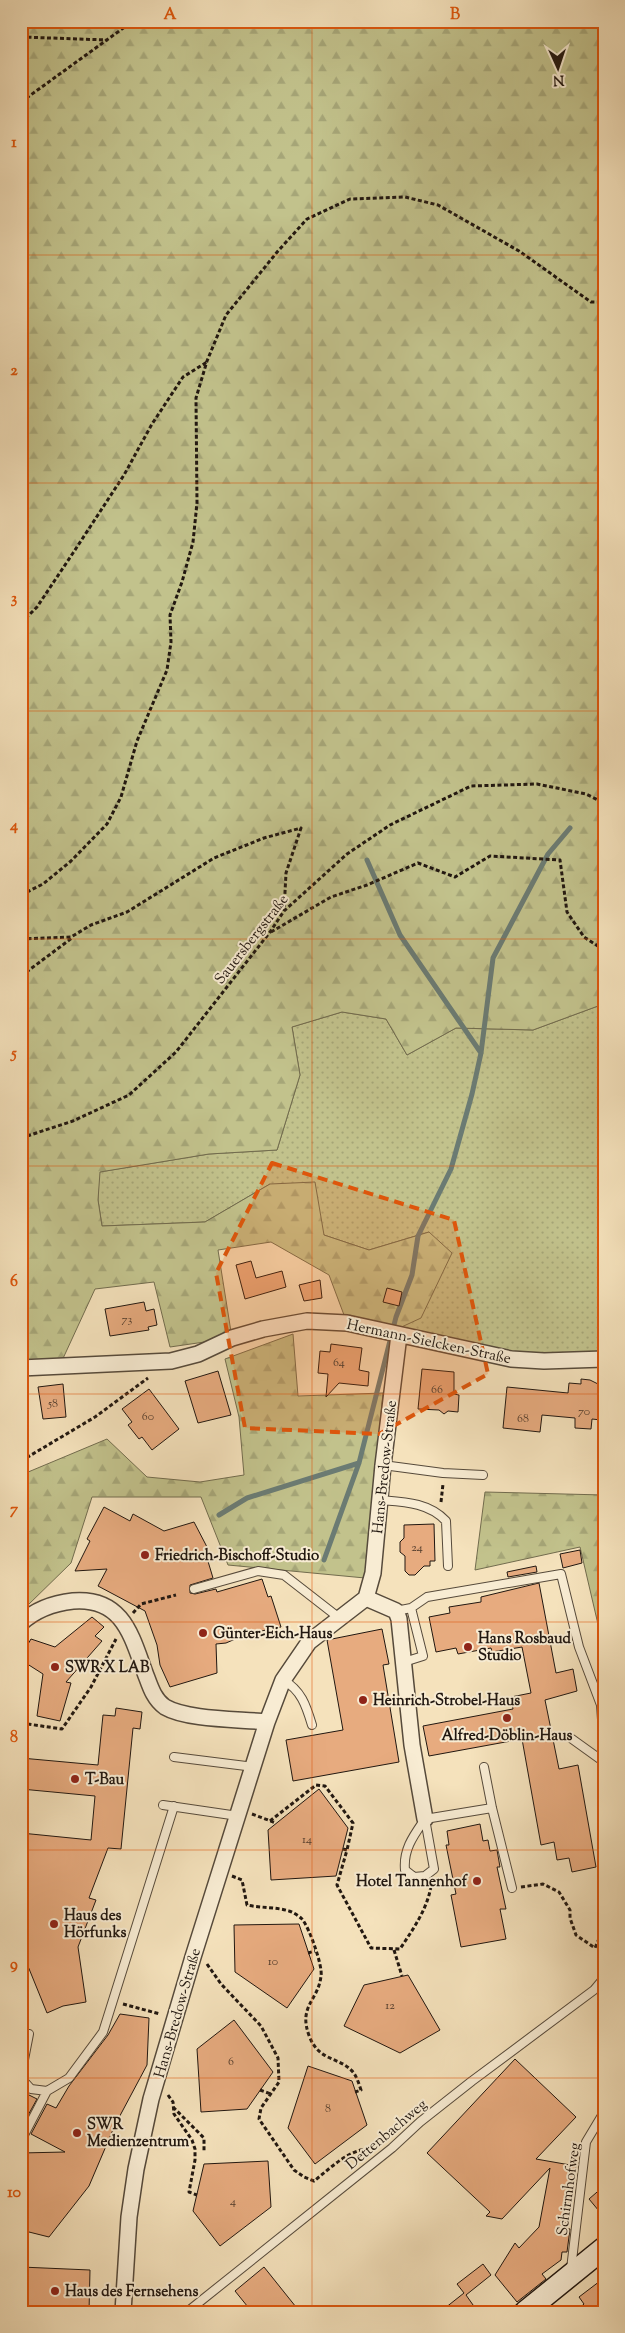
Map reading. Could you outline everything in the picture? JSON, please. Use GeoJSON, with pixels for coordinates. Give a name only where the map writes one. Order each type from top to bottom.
{"type":"FeatureCollection","features":[{"type":"Feature","properties":{"kind":"main road"},"geometry":{"type":"LineString","coordinates":[[533,2309],[571,2274],[604,2248]]}},
{"type":"Feature","properties":{"kind":"street","name":"Hermann-Sielcken-Straße"},"geometry":{"type":"LineString","coordinates":[[21,1368],[171,1360],[198,1354],[232,1338],[263,1329],[307,1321],[347,1323],[511,1359],[544,1361],[604,1359]]}},
{"type":"Feature","properties":{"kind":"street","name":"Hans-Bredow-Straße"},"geometry":{"type":"LineString","coordinates":[[123,2312],[129,2217],[136,2169],[157,2081],[193,1957],[267,1722],[282,1680],[309,1642],[338,1617],[366,1598],[373,1573],[393,1333]]}},
{"type":"Feature","properties":{"kind":"street"},"geometry":{"type":"LineString","coordinates":[[366,1598],[403,1609],[399,1619],[412,1745],[425,1819]]}},
{"type":"Feature","properties":{"kind":"street"},"geometry":{"type":"LineString","coordinates":[[21,1623],[58,1602],[88,1600],[110,1608],[128,1618],[153,1693],[164,1706],[179,1714],[267,1722]]}},
{"type":"Feature","properties":{"kind":"lane"},"geometry":{"type":"LineString","coordinates":[[383,1465],[443,1473],[483,1475]]}},
{"type":"Feature","properties":{"kind":"lane"},"geometry":{"type":"LineString","coordinates":[[380,1500],[412,1503],[433,1510],[441,1516],[446,1521],[448,1566]]}},
{"type":"Feature","properties":{"kind":"lane"},"geometry":{"type":"LineString","coordinates":[[194,1589],[258,1571],[284,1575],[338,1617]]}},
{"type":"Feature","properties":{"kind":"lane"},"geometry":{"type":"LineString","coordinates":[[403,1609],[427,1597],[561,1574],[579,1647],[601,1705],[604,1749]]}},
{"type":"Feature","properties":{"kind":"lane"},"geometry":{"type":"LineString","coordinates":[[282,1680],[294,1686],[304,1700],[312,1725]]}},
{"type":"Feature","properties":{"kind":"lane"},"geometry":{"type":"LineString","coordinates":[[572,1739],[604,1762]]}},
{"type":"Feature","properties":{"kind":"lane"},"geometry":{"type":"LineString","coordinates":[[174,1757],[254,1767]]}},
{"type":"Feature","properties":{"kind":"lane"},"geometry":{"type":"LineString","coordinates":[[484,1767],[492,1808],[516,1888]]}},
{"type":"Feature","properties":{"kind":"lane"},"geometry":{"type":"LineString","coordinates":[[163,1805],[239,1813]]}},
{"type":"Feature","properties":{"kind":"lane"},"geometry":{"type":"LineString","coordinates":[[24,2135],[47,2091],[69,2078],[103,2032],[174,1806]]}},
{"type":"Feature","properties":{"kind":"lane"},"geometry":{"type":"LineString","coordinates":[[425,1819],[434,1869],[426,1876],[414,1877],[405,1870],[404,1860],[409,1842],[425,1819],[492,1808]]}},
{"type":"Feature","properties":{"kind":"lane","name":"Dettenbachweg"},"geometry":{"type":"LineString","coordinates":[[187,2312],[392,2148],[420,2122],[594,1990],[604,1978]]}},
{"type":"Feature","properties":{"kind":"lane"},"geometry":{"type":"LineString","coordinates":[[29,2034],[21,2076],[31,2089],[47,2091]]}},
{"type":"Feature","properties":{"kind":"lane","name":"Schirmhofweg"},"geometry":{"type":"LineString","coordinates":[[571,2274],[586,2142],[604,2112]]}},
{"type":"Feature","properties":{"kind":"path"},"geometry":{"type":"LineString","coordinates":[[21,102],[133,21]]}},
{"type":"Feature","properties":{"kind":"path"},"geometry":{"type":"LineString","coordinates":[[21,37],[109,40]]}},
{"type":"Feature","properties":{"kind":"path"},"geometry":{"type":"LineString","coordinates":[[21,894],[43,884],[71,861],[107,824],[121,797],[137,741],[167,670],[171,642],[170,615],[182,582],[193,542],[197,503],[196,398],[226,315],[278,251],[307,219],[350,199],[405,197],[438,205],[520,251],[591,302],[604,302]]}},
{"type":"Feature","properties":{"kind":"path"},"geometry":{"type":"LineString","coordinates":[[21,623],[37,606],[124,476],[152,424],[183,377],[208,361]]}},
{"type":"Feature","properties":{"kind":"path","name":"Sauersbergstraße"},"geometry":{"type":"LineString","coordinates":[[21,1138],[73,1121],[129,1095],[176,1052],[270,932],[284,911],[347,854],[390,825],[472,786],[537,784],[586,794],[604,803]]}},
{"type":"Feature","properties":{"kind":"path"},"geometry":{"type":"LineString","coordinates":[[21,939],[71,937],[91,924],[127,912],[214,858],[264,838],[301,828],[286,873],[284,911]]}},
{"type":"Feature","properties":{"kind":"path"},"geometry":{"type":"LineString","coordinates":[[270,932],[331,897],[367,885],[418,863],[455,877],[490,856],[560,860],[567,912],[584,937],[604,950]]}},
{"type":"Feature","properties":{"kind":"path"},"geometry":{"type":"LineString","coordinates":[[21,976],[91,924]]}},
{"type":"Feature","properties":{"kind":"path"},"geometry":{"type":"LineString","coordinates":[[21,1461],[95,1417],[171,1360]]}},
{"type":"Feature","properties":{"kind":"path"},"geometry":{"type":"LineString","coordinates":[[441,1503],[442,1492]]}},
{"type":"Feature","properties":{"kind":"path"},"geometry":{"type":"LineString","coordinates":[[21,1723],[62,1729],[91,1687],[128,1618],[141,1604],[176,1595]]}},
{"type":"Feature","properties":{"kind":"path"},"geometry":{"type":"LineString","coordinates":[[270,1821],[316,1785],[325,1786],[353,1823],[337,1884],[371,1948],[400,1949],[418,1922],[429,1900],[434,1869]]}},
{"type":"Feature","properties":{"kind":"path"},"geometry":{"type":"LineString","coordinates":[[239,1813],[276,1823]]}},
{"type":"Feature","properties":{"kind":"path"},"geometry":{"type":"LineString","coordinates":[[220,1871],[242,1880],[247,1905],[290,1912],[302,1919],[322,1970],[321,1979],[307,2008],[307,2029],[318,2049],[334,2062],[352,2070],[361,2090],[355,2092]]}},
{"type":"Feature","properties":{"kind":"path"},"geometry":{"type":"LineString","coordinates":[[516,1888],[543,1884],[559,1892],[570,1910],[570,1918],[576,1935],[595,1948],[604,1927]]}},
{"type":"Feature","properties":{"kind":"path"},"geometry":{"type":"LineString","coordinates":[[394,1950],[402,1976]]}},
{"type":"Feature","properties":{"kind":"path"},"geometry":{"type":"LineString","coordinates":[[308,1953],[315,1951]]}},
{"type":"Feature","properties":{"kind":"path"},"geometry":{"type":"LineString","coordinates":[[193,1957],[210,1965],[221,1984],[260,2026],[271,2041],[278,2058],[279,2082],[261,2108],[259,2119],[294,2170],[314,2181],[346,2156],[360,2149],[392,2148]]}},
{"type":"Feature","properties":{"kind":"path"},"geometry":{"type":"LineString","coordinates":[[112,2002],[175,2018]]}},
{"type":"Feature","properties":{"kind":"path"},"geometry":{"type":"LineString","coordinates":[[157,2081],[174,2102],[174,2114],[192,2140],[195,2160],[188,2192],[197,2195]]}},
{"type":"Feature","properties":{"kind":"path"},"geometry":{"type":"LineString","coordinates":[[260,2090],[271,2094]]}},
{"type":"Feature","properties":{"kind":"path"},"geometry":{"type":"LineString","coordinates":[[173,2106],[204,2138],[204,2151]]}},
{"type":"Feature","properties":{"kind":"highlighted area"},"geometry":{"type":"Polygon","coordinates":[[[272,1163],[454,1220],[488,1374],[379,1434],[245,1428],[216,1273],[272,1163]]]}},
{"type":"Feature","properties":{"kind":"green space"},"geometry":{"type":"Polygon","coordinates":[[[21,21],[604,21],[604,1030],[598,1006],[533,1030],[456,1028],[407,1055],[386,1019],[342,1012],[292,1027],[300,1075],[277,1150],[209,1154],[100,1172],[98,1200],[102,1226],[205,1222],[270,1184],[315,1182],[324,1235],[369,1250],[429,1232],[452,1253],[421,1318],[395,1330],[347,1323],[329,1275],[271,1242],[218,1250],[232,1338],[170,1347],[154,1282],[95,1289],[60,1365],[21,1368],[21,21]]]}},
{"type":"Feature","properties":{"kind":"green space"},"geometry":{"type":"Polygon","coordinates":[[[598,1006],[604,1030],[604,1359],[544,1361],[399,1335],[429,1232],[369,1250],[324,1235],[270,1184],[205,1222],[102,1226],[98,1200],[99,1172],[209,1154],[277,1150],[300,1075],[292,1027],[342,1012],[386,1019],[407,1055],[456,1028],[533,1030],[598,1006]]]}},
{"type":"Feature","properties":{"kind":"green space"},"geometry":{"type":"Polygon","coordinates":[[[293,1334],[298,1396],[383,1393],[365,1578],[228,1565],[201,1497],[92,1497],[71,1563],[27,1606],[21,1600],[21,1475],[107,1439],[147,1477],[200,1482],[244,1475],[239,1417],[225,1359],[293,1334]]]}},
{"type":"Feature","properties":{"kind":"green space"},"geometry":{"type":"Polygon","coordinates":[[[485,1492],[604,1495],[604,1650],[580,1547],[475,1570],[485,1492]]]}},
{"type":"Feature","properties":{"kind":"building"},"geometry":{"type":"Polygon","coordinates":[[[251,1261],[256,1278],[282,1271],[286,1287],[245,1299],[236,1265],[251,1261]]]}},
{"type":"Feature","properties":{"kind":"building"},"geometry":{"type":"Polygon","coordinates":[[[320,1280],[322,1298],[304,1301],[299,1285],[320,1280]]]}},
{"type":"Feature","properties":{"kind":"building"},"geometry":{"type":"Polygon","coordinates":[[[387,1288],[402,1292],[399,1306],[383,1302],[387,1288]]]}},
{"type":"Feature","properties":{"kind":"building"},"geometry":{"type":"Polygon","coordinates":[[[144,1302],[146,1311],[154,1309],[157,1325],[148,1327],[149,1330],[110,1336],[105,1309],[144,1302]]]}},
{"type":"Feature","properties":{"kind":"building"},"geometry":{"type":"Polygon","coordinates":[[[331,1344],[362,1348],[359,1370],[369,1372],[368,1386],[339,1383],[326,1397],[328,1374],[318,1373],[320,1351],[330,1352],[331,1344]]]}},
{"type":"Feature","properties":{"kind":"building"},"geometry":{"type":"Polygon","coordinates":[[[422,1369],[454,1372],[454,1394],[459,1395],[458,1412],[448,1411],[444,1414],[439,1410],[418,1409],[422,1369]]]}},
{"type":"Feature","properties":{"kind":"building"},"geometry":{"type":"Polygon","coordinates":[[[218,1371],[231,1415],[198,1423],[185,1381],[218,1371]]]}},
{"type":"Feature","properties":{"kind":"building"},"geometry":{"type":"Polygon","coordinates":[[[581,1379],[590,1380],[604,1387],[604,1404],[602,1404],[601,1420],[592,1419],[591,1429],[575,1428],[575,1418],[542,1415],[540,1432],[503,1428],[507,1387],[568,1393],[569,1383],[581,1384],[581,1379]]]}},
{"type":"Feature","properties":{"kind":"building"},"geometry":{"type":"Polygon","coordinates":[[[63,1384],[66,1417],[43,1419],[38,1387],[63,1384]]]}},
{"type":"Feature","properties":{"kind":"building"},"geometry":{"type":"Polygon","coordinates":[[[149,1389],[179,1429],[152,1450],[142,1437],[139,1439],[128,1425],[132,1422],[122,1409],[149,1389]]]}},
{"type":"Feature","properties":{"kind":"building"},"geometry":{"type":"Polygon","coordinates":[[[104,1507],[130,1521],[133,1514],[164,1531],[194,1522],[207,1547],[204,1548],[213,1578],[190,1585],[190,1593],[195,1594],[216,1589],[217,1592],[262,1579],[268,1597],[271,1596],[281,1627],[247,1634],[226,1643],[216,1644],[217,1673],[170,1687],[160,1665],[157,1645],[145,1611],[98,1586],[107,1569],[75,1571],[90,1541],[87,1539],[104,1507]]]}},
{"type":"Feature","properties":{"kind":"building"},"geometry":{"type":"Polygon","coordinates":[[[434,1524],[435,1561],[430,1561],[430,1566],[424,1566],[415,1575],[409,1575],[405,1571],[405,1556],[400,1552],[400,1542],[404,1538],[404,1525],[434,1524]]]}},
{"type":"Feature","properties":{"kind":"building"},"geometry":{"type":"Polygon","coordinates":[[[580,1550],[582,1563],[563,1568],[560,1554],[580,1550]]]}},
{"type":"Feature","properties":{"kind":"building"},"geometry":{"type":"Polygon","coordinates":[[[536,1566],[537,1572],[508,1577],[507,1572],[536,1566]]]}},
{"type":"Feature","properties":{"kind":"building"},"geometry":{"type":"Polygon","coordinates":[[[539,1583],[556,1673],[573,1669],[577,1691],[545,1700],[559,1769],[578,1765],[596,1867],[572,1872],[569,1858],[557,1860],[554,1842],[541,1845],[522,1739],[429,1756],[423,1726],[513,1709],[511,1697],[531,1693],[522,1647],[492,1652],[491,1648],[458,1654],[456,1648],[436,1652],[429,1617],[450,1613],[449,1607],[481,1602],[481,1597],[539,1583]]]}},
{"type":"Feature","properties":{"kind":"building","name":"SWR X LAB"},"geometry":{"type":"Polygon","coordinates":[[[92,1617],[104,1627],[95,1636],[102,1641],[66,1682],[71,1683],[60,1721],[37,1716],[43,1674],[21,1660],[21,1656],[31,1639],[55,1647],[92,1617]]]}},
{"type":"Feature","properties":{"kind":"building","name":"Heinrich-Strobel-Haus"},"geometry":{"type":"Polygon","coordinates":[[[382,1629],[389,1664],[383,1665],[399,1762],[293,1781],[286,1740],[343,1730],[327,1640],[382,1629]]]}},
{"type":"Feature","properties":{"kind":"building","name":"Haus des Hörfunks"},"geometry":{"type":"Polygon","coordinates":[[[116,1708],[142,1712],[140,1729],[133,1728],[121,1849],[108,1848],[89,1898],[96,1900],[78,1947],[86,2002],[63,2006],[47,2013],[21,1949],[21,1833],[91,1840],[95,1796],[21,1789],[21,1758],[98,1765],[103,1715],[115,1716],[116,1708]]]}},
{"type":"Feature","properties":{"kind":"building"},"geometry":{"type":"Polygon","coordinates":[[[319,1789],[348,1828],[336,1876],[271,1880],[268,1830],[319,1789]]]}},
{"type":"Feature","properties":{"kind":"building","name":"Hotel Tannenhof"},"geometry":{"type":"Polygon","coordinates":[[[480,1824],[483,1841],[488,1840],[490,1851],[497,1850],[500,1867],[497,1867],[506,1909],[500,1909],[506,1939],[461,1947],[451,1895],[456,1894],[446,1845],[449,1845],[447,1831],[480,1824]]]}},
{"type":"Feature","properties":{"kind":"building"},"geometry":{"type":"Polygon","coordinates":[[[299,1924],[314,1969],[287,2008],[235,1972],[234,1925],[299,1924]]]}},
{"type":"Feature","properties":{"kind":"building"},"geometry":{"type":"Polygon","coordinates":[[[408,1975],[440,2030],[400,2053],[344,2026],[364,1985],[408,1975]]]}},
{"type":"Feature","properties":{"kind":"building","name":"SWR Medienzentrum"},"geometry":{"type":"Polygon","coordinates":[[[120,2014],[149,2018],[147,2065],[115,2125],[89,2186],[49,2237],[21,2230],[21,2153],[65,2152],[31,2134],[47,2104],[56,2108],[69,2086],[108,2035],[120,2014]]]}},
{"type":"Feature","properties":{"kind":"building"},"geometry":{"type":"Polygon","coordinates":[[[234,2020],[273,2072],[247,2109],[201,2112],[197,2049],[234,2020]]]}},
{"type":"Feature","properties":{"kind":"building"},"geometry":{"type":"Polygon","coordinates":[[[515,2059],[576,2117],[536,2159],[576,2166],[565,2228],[570,2229],[567,2252],[562,2252],[561,2260],[542,2274],[546,2279],[517,2302],[495,2275],[515,2243],[519,2248],[539,2227],[550,2168],[502,2219],[486,2216],[490,2212],[427,2153],[515,2059]]]}},
{"type":"Feature","properties":{"kind":"building"},"geometry":{"type":"Polygon","coordinates":[[[308,2066],[352,2081],[367,2125],[315,2164],[288,2128],[308,2066]]]}},
{"type":"Feature","properties":{"kind":"building"},"geometry":{"type":"Polygon","coordinates":[[[21,2091],[37,2099],[21,2128],[21,2091]]]}},
{"type":"Feature","properties":{"kind":"building"},"geometry":{"type":"Polygon","coordinates":[[[268,2161],[271,2207],[220,2246],[193,2211],[204,2164],[268,2161]]]}},
{"type":"Feature","properties":{"kind":"building"},"geometry":{"type":"Polygon","coordinates":[[[604,2186],[604,2217],[589,2199],[604,2186]]]}},
{"type":"Feature","properties":{"kind":"building"},"geometry":{"type":"Polygon","coordinates":[[[483,2264],[491,2275],[466,2295],[478,2312],[440,2312],[464,2293],[457,2284],[483,2264]]]}},
{"type":"Feature","properties":{"kind":"building","name":"Haus des Fernsehens"},"geometry":{"type":"Polygon","coordinates":[[[21,2267],[90,2270],[89,2312],[21,2312],[21,2267]]]}},
{"type":"Feature","properties":{"kind":"building"},"geometry":{"type":"Polygon","coordinates":[[[264,2267],[300,2312],[252,2312],[235,2291],[264,2267]]]}},
{"type":"Feature","properties":{"kind":"building"},"geometry":{"type":"Polygon","coordinates":[[[604,2278],[604,2312],[575,2312],[584,2304],[579,2297],[604,2278]]]}},
{"type":"Feature","properties":{"kind":"waterway"},"geometry":{"type":"LineString","coordinates":[[324,1560],[359,1463],[396,1317],[412,1275],[418,1236],[451,1169],[472,1094],[481,1053],[493,958],[548,854],[570,828]]}},
{"type":"Feature","properties":{"kind":"waterway"},"geometry":{"type":"LineString","coordinates":[[367,860],[400,935],[481,1053]]}},
{"type":"Feature","properties":{"kind":"waterway"},"geometry":{"type":"LineString","coordinates":[[219,1515],[247,1498],[359,1463]]}},
{"type":"Feature","properties":{"kind":"place","name":"Friedrich-Bischoff-Studio"},"geometry":{"type":"Point","coordinates":[145,1555]}},
{"type":"Feature","properties":{"kind":"place","name":"Günter-Eich-Haus"},"geometry":{"type":"Point","coordinates":[203,1633]}},
{"type":"Feature","properties":{"kind":"place","name":"Hans Rosbaud Studio"},"geometry":{"type":"Point","coordinates":[468,1647]}},
{"type":"Feature","properties":{"kind":"place","name":"SWR X LAB"},"geometry":{"type":"Point","coordinates":[55,1667]}},
{"type":"Feature","properties":{"kind":"place","name":"Heinrich-Strobel-Haus"},"geometry":{"type":"Point","coordinates":[363,1700]}},
{"type":"Feature","properties":{"kind":"place","name":"Alfred-Döblin-Haus"},"geometry":{"type":"Point","coordinates":[507,1718]}},
{"type":"Feature","properties":{"kind":"place","name":"T-Bau"},"geometry":{"type":"Point","coordinates":[75,1779]}},
{"type":"Feature","properties":{"kind":"place","name":"Hotel Tannenhof"},"geometry":{"type":"Point","coordinates":[477,1881]}},
{"type":"Feature","properties":{"kind":"place","name":"Haus des Hörfunks"},"geometry":{"type":"Point","coordinates":[54,1924]}},
{"type":"Feature","properties":{"kind":"place","name":"SWR Medienzentrum"},"geometry":{"type":"Point","coordinates":[77,2133]}},
{"type":"Feature","properties":{"kind":"place","name":"Haus des Fernsehens"},"geometry":{"type":"Point","coordinates":[55,2291]}}]}
